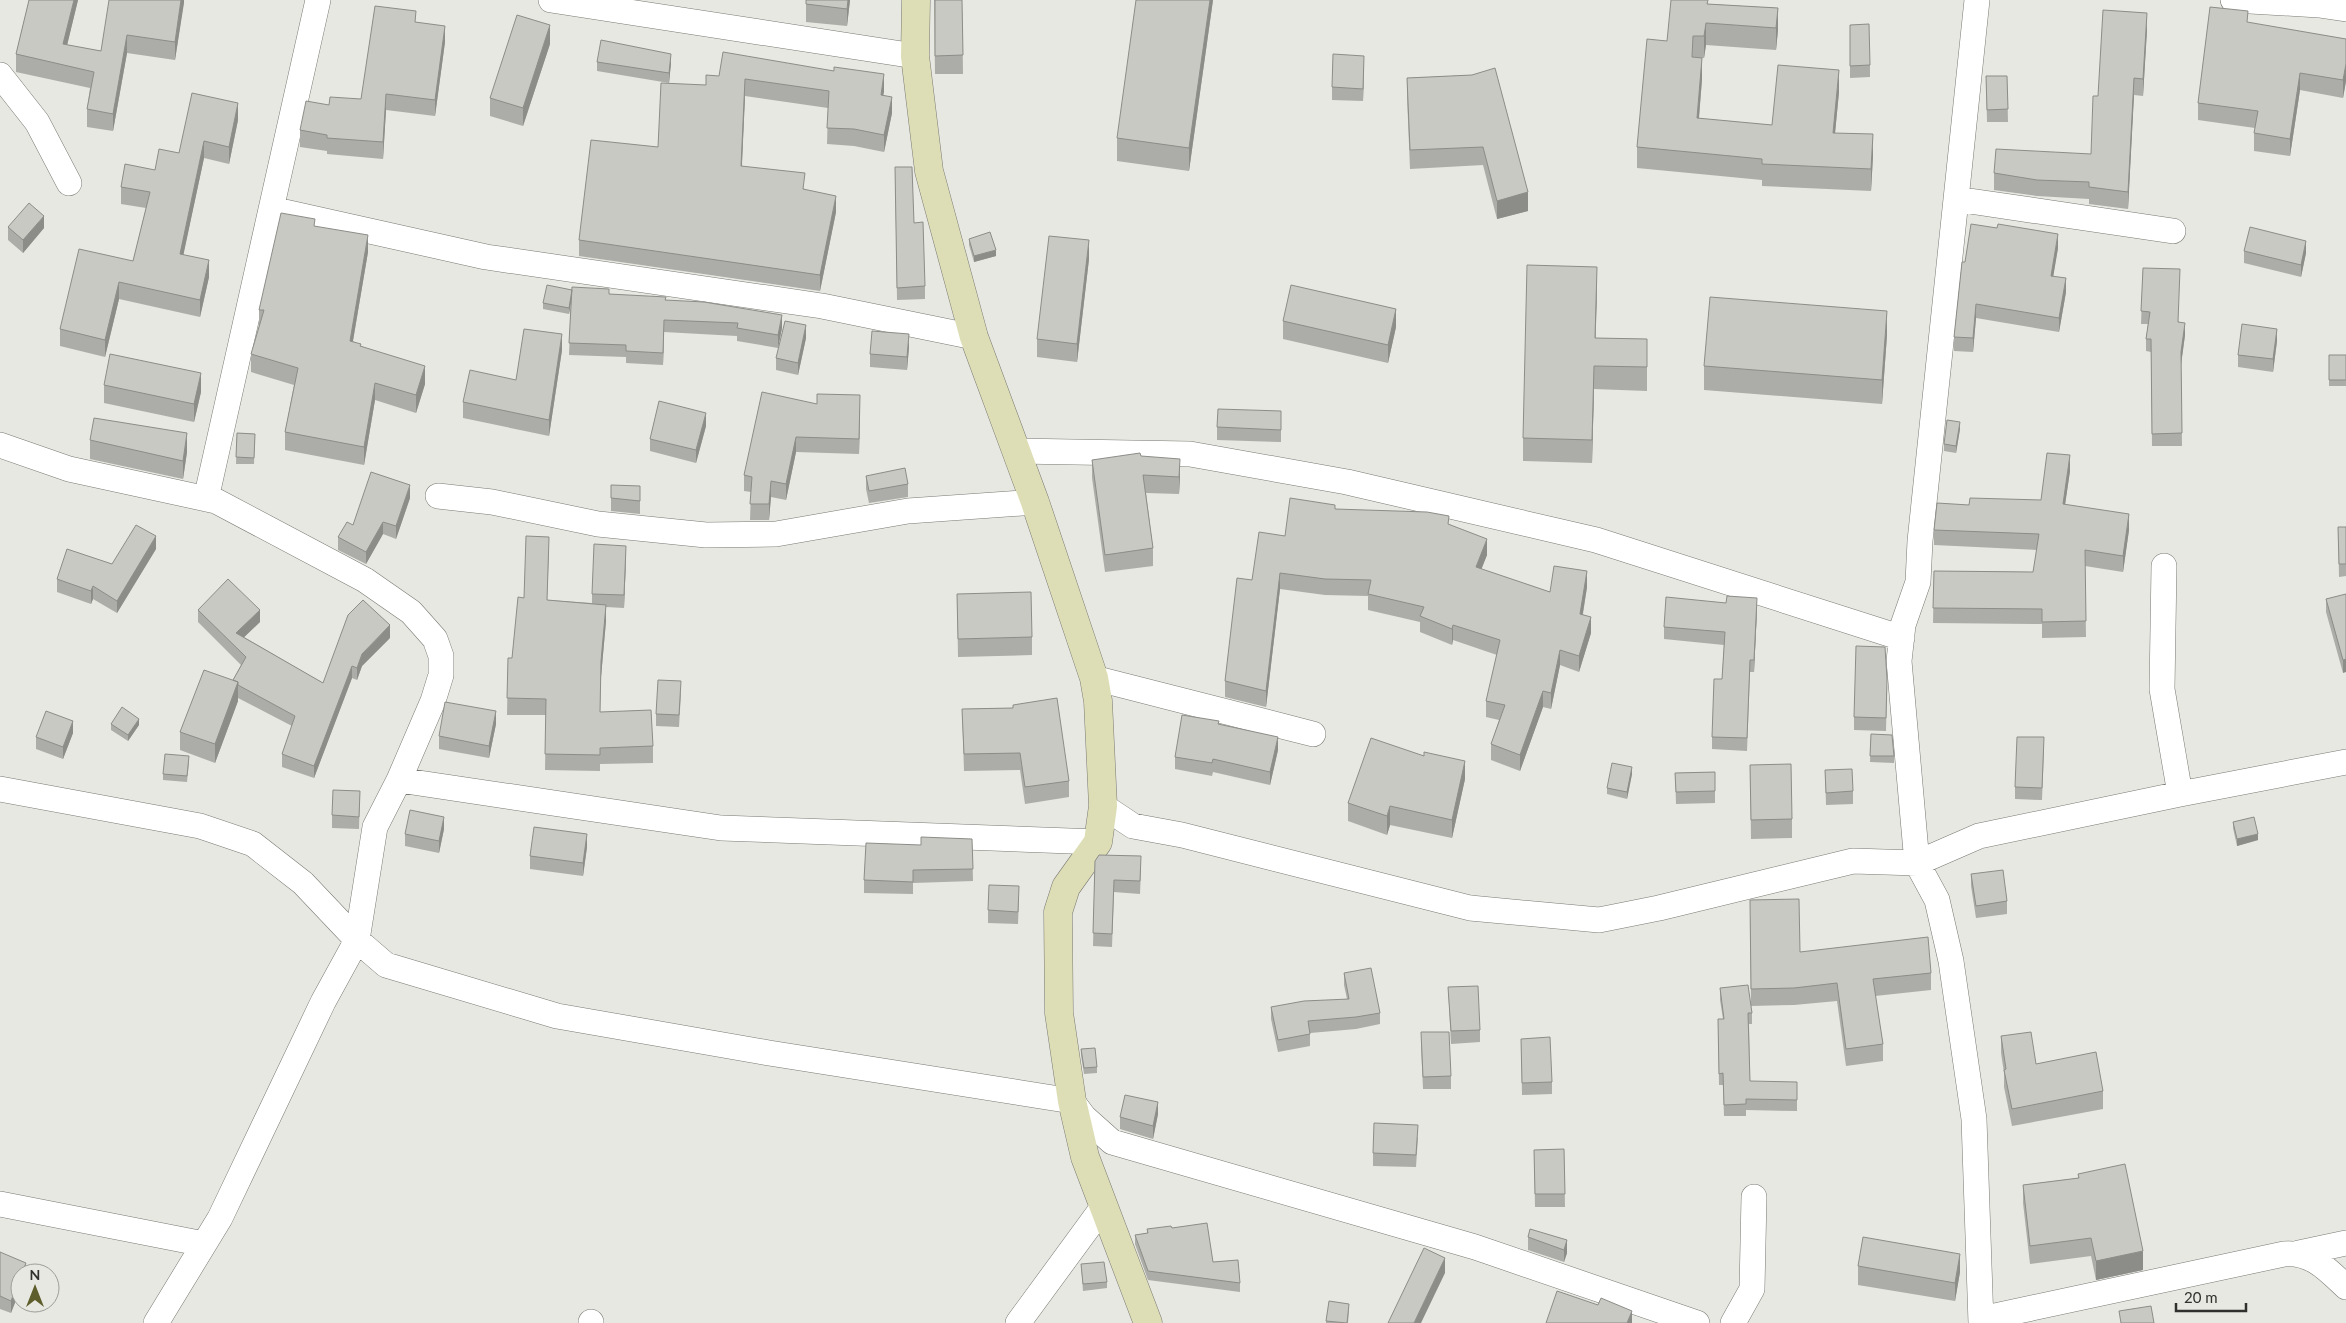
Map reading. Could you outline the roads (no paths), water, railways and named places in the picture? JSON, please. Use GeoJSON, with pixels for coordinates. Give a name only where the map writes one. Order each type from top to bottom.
{"type":"FeatureCollection","features":[{"type":"Feature","properties":{"kind":"street"},"geometry":{"type":"LineString","coordinates":[[206,499],[318,0]]}},
{"type":"Feature","properties":{"kind":"street"},"geometry":{"type":"LineString","coordinates":[[551,0],[915,56]]}},
{"type":"Feature","properties":{"kind":"street"},"geometry":{"type":"LineString","coordinates":[[916,0],[915,56],[929,171],[974,336],[1035,502],[1094,678],[1098,702],[1103,806],[1098,842],[1066,887],[1058,912],[1059,1013],[1072,1101],[1085,1157],[1148,1323]]}},
{"type":"Feature","properties":{"kind":"street"},"geometry":{"type":"LineString","coordinates":[[1977,0],[1920,541],[1918,582],[1903,625],[1899,661],[1917,863],[1937,900],[1952,961],[1974,1119],[1981,1321],[2346,1242]]}},
{"type":"Feature","properties":{"kind":"street"},"geometry":{"type":"LineString","coordinates":[[2233,0],[2346,9]]}},
{"type":"Feature","properties":{"kind":"street"},"geometry":{"type":"LineString","coordinates":[[0,75],[37,122],[69,182]]}},
{"type":"Feature","properties":{"kind":"street"},"geometry":{"type":"LineString","coordinates":[[1956,199],[2173,230]]}},
{"type":"Feature","properties":{"kind":"street"},"geometry":{"type":"LineString","coordinates":[[271,209],[486,257],[822,306],[974,336]]}},
{"type":"Feature","properties":{"kind":"street"},"geometry":{"type":"LineString","coordinates":[[0,446],[69,469],[216,501],[365,580],[411,612],[434,639],[442,656],[441,675],[433,701],[399,780],[375,827],[356,940],[323,1002],[220,1218],[156,1323]]}},
{"type":"Feature","properties":{"kind":"street"},"geometry":{"type":"LineString","coordinates":[[1016,451],[1190,454],[1347,482],[1596,540],[1902,638]]}},
{"type":"Feature","properties":{"kind":"street"},"geometry":{"type":"LineString","coordinates":[[438,496],[492,502],[598,524],[706,535],[776,534],[908,510],[1035,502]]}},
{"type":"Feature","properties":{"kind":"street"},"geometry":{"type":"LineString","coordinates":[[2164,566],[2162,689],[2180,794]]}},
{"type":"Feature","properties":{"kind":"street"},"geometry":{"type":"LineString","coordinates":[[1094,678],[1313,734]]}},
{"type":"Feature","properties":{"kind":"street"},"geometry":{"type":"LineString","coordinates":[[1103,806],[1133,826],[1182,835],[1470,908],[1599,920],[1658,908],[1854,861],[1917,863],[1979,836],[2346,762]]}},
{"type":"Feature","properties":{"kind":"street"},"geometry":{"type":"LineString","coordinates":[[399,780],[720,828],[1098,842]]}},
{"type":"Feature","properties":{"kind":"street"},"geometry":{"type":"LineString","coordinates":[[0,789],[200,826],[254,844],[303,883],[356,940],[386,965],[557,1016],[778,1055],[1072,1101],[1084,1117],[1112,1142],[1475,1246],[1697,1323]]}},
{"type":"Feature","properties":{"kind":"street"},"geometry":{"type":"LineString","coordinates":[[1732,1323],[1752,1289],[1754,1197]]}},
{"type":"Feature","properties":{"kind":"street"},"geometry":{"type":"LineString","coordinates":[[0,1204],[204,1244]]}},
{"type":"Feature","properties":{"kind":"street"},"geometry":{"type":"LineString","coordinates":[[1018,1323],[1103,1207]]}},
{"type":"Feature","properties":{"kind":"street"},"geometry":{"type":"LineString","coordinates":[[2299,1253],[2322,1266],[2346,1287]]}}]}
